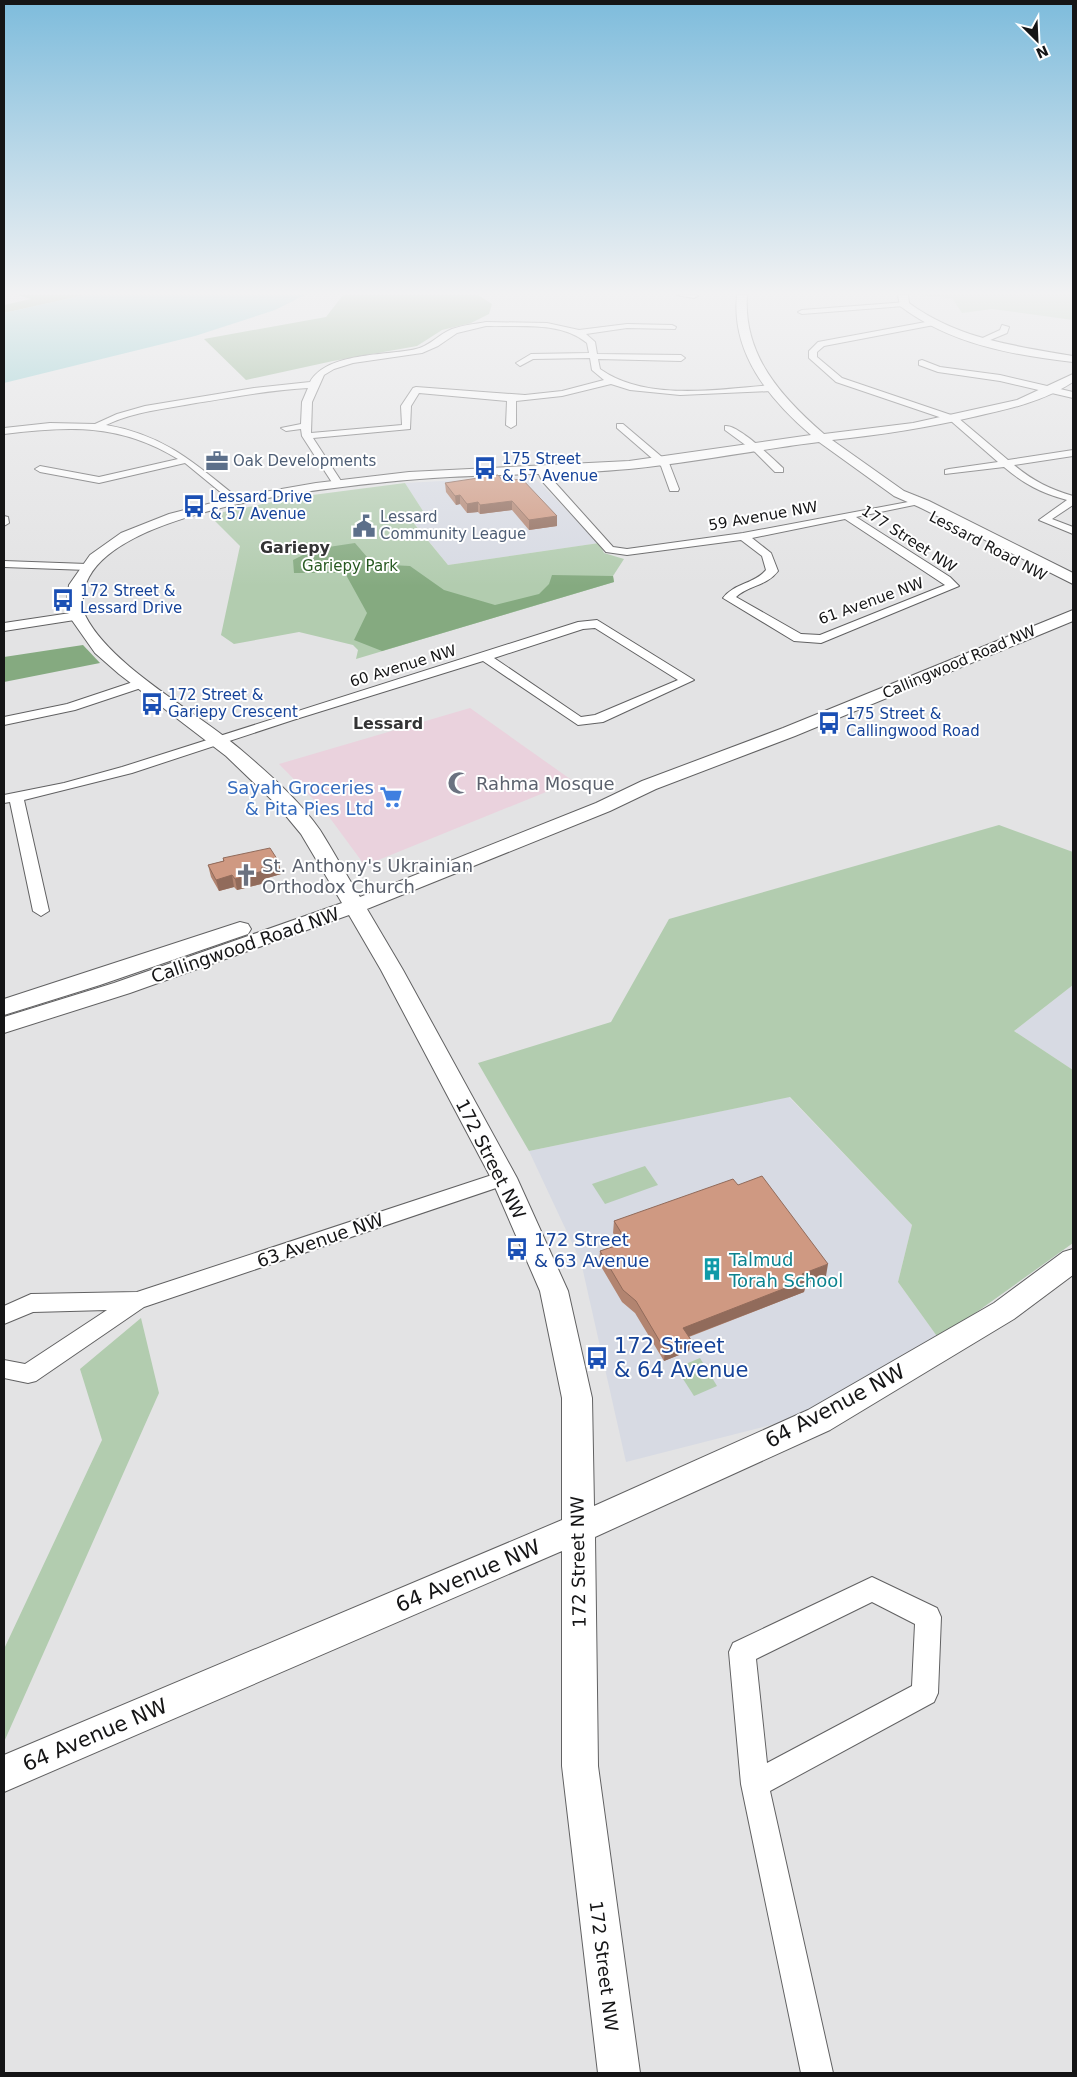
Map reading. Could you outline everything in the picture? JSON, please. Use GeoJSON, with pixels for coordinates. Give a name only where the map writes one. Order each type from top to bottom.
{"type":"FeatureCollection","features":[{"type":"Feature","properties":{"kind":"street"},"geometry":{"type":"LineString","coordinates":[[98,426],[115,417],[146,409],[246,392]]}},
{"type":"Feature","properties":{"kind":"street"},"geometry":{"type":"LineString","coordinates":[[311,392],[307,402],[306,431],[338,484]]}},
{"type":"Feature","properties":{"kind":"street"},"geometry":{"type":"LineString","coordinates":[[286,428],[306,431],[407,427],[406,406],[415,392]]}},
{"type":"Feature","properties":{"kind":"street"},"geometry":{"type":"LineString","coordinates":[[454,392],[512,398],[568,392]]}},
{"type":"Feature","properties":{"kind":"street","name":"Lessard Road NW"},"geometry":{"type":"LineString","coordinates":[[776,392],[822,438],[870,474],[973,540],[1073,589]]}},
{"type":"Feature","properties":{"kind":"street"},"geometry":{"type":"LineString","coordinates":[[871,392],[954,420],[1027,481],[1046,491],[1073,500]]}},
{"type":"Feature","properties":{"kind":"street"},"geometry":{"type":"LineString","coordinates":[[4,627],[77,616],[75,601],[77,585],[87,567],[118,541],[162,521],[234,501],[338,484],[436,474],[611,467],[661,461],[753,446],[913,427],[954,420],[1022,402],[1047,392]]}},
{"type":"Feature","properties":{"kind":"street"},"geometry":{"type":"LineString","coordinates":[[511,425],[512,398]]}},
{"type":"Feature","properties":{"kind":"street"},"geometry":{"type":"LineString","coordinates":[[4,431],[53,424],[98,426],[158,444],[186,460],[234,501]]}},
{"type":"Feature","properties":{"kind":"street"},"geometry":{"type":"LineString","coordinates":[[620,426],[668,468],[674,489]]}},
{"type":"Feature","properties":{"kind":"street"},"geometry":{"type":"LineString","coordinates":[[728,428],[753,446],[778,470]]}},
{"type":"Feature","properties":{"kind":"street"},"geometry":{"type":"LineString","coordinates":[[949,472],[1073,453]]}},
{"type":"Feature","properties":{"kind":"street"},"geometry":{"type":"LineString","coordinates":[[40,469],[99,480],[186,460]]}},
{"type":"Feature","properties":{"kind":"street","name":"59 Avenue NW"},"geometry":{"type":"LineString","coordinates":[[542,470],[545,477],[610,550],[627,552],[743,536],[848,516],[912,501]]}},
{"type":"Feature","properties":{"kind":"street"},"geometry":{"type":"LineString","coordinates":[[1073,500],[1044,520],[1073,532]]}},
{"type":"Feature","properties":{"kind":"street","name":"Lessard Road NW"},"geometry":{"type":"LineString","coordinates":[[912,501],[1073,579]]}},
{"type":"Feature","properties":{"kind":"street","name":"177 Street NW"},"geometry":{"type":"LineString","coordinates":[[848,516],[946,579],[953,586]]}},
{"type":"Feature","properties":{"kind":"street","name":"61 Avenue NW"},"geometry":{"type":"LineString","coordinates":[[743,536],[767,555],[772,571],[765,580],[734,591],[729,598],[798,638],[821,639],[953,586]]}},
{"type":"Feature","properties":{"kind":"street"},"geometry":{"type":"LineString","coordinates":[[4,564],[87,567]]}},
{"type":"Feature","properties":{"kind":"street","name":"Callingwood Road NW"},"geometry":{"type":"LineString","coordinates":[[4,1025],[122,988],[351,900],[603,807],[649,786],[789,732],[1073,615]]}},
{"type":"Feature","properties":{"kind":"street","name":"172 Street NW"},"geometry":{"type":"LineString","coordinates":[[77,616],[101,649],[142,683],[219,740],[301,820],[325,854],[504,1178],[554,1291],[577,1398],[580,1766],[619,2073]]}},
{"type":"Feature","properties":{"kind":"street"},"geometry":{"type":"LineString","coordinates":[[1047,625],[1073,622]]}},
{"type":"Feature","properties":{"kind":"street","name":"60 Avenue NW"},"geometry":{"type":"LineString","coordinates":[[10,798],[112,776],[219,740],[486,658],[582,625],[597,624],[688,680],[598,719],[578,721],[486,658]]}},
{"type":"Feature","properties":{"kind":"street"},"geometry":{"type":"LineString","coordinates":[[4,721],[70,707],[142,683]]}},
{"type":"Feature","properties":{"kind":"street"},"geometry":{"type":"LineString","coordinates":[[10,798],[41,911]]}},
{"type":"Feature","properties":{"kind":"street","name":"Callingwood Road NW"},"geometry":{"type":"LineString","coordinates":[[4,1007],[351,900]]}},
{"type":"Feature","properties":{"kind":"street","name":"63 Avenue NW"},"geometry":{"type":"LineString","coordinates":[[4,1369],[28,1374],[137,1301],[504,1178]]}},
{"type":"Feature","properties":{"kind":"street","name":"64 Avenue NW"},"geometry":{"type":"LineString","coordinates":[[4,1774],[577,1529],[819,1420],[1004,1311],[1073,1260]]}},
{"type":"Feature","properties":{"kind":"street","name":"63 Avenue NW"},"geometry":{"type":"LineString","coordinates":[[4,1315],[31,1304],[137,1301]]}},
{"type":"Feature","properties":{"kind":"street"},"geometry":{"type":"LineString","coordinates":[[755,1784],[925,1693],[928,1617],[872,1589],[742,1652],[755,1784],[817,2073]]}},
{"type":"Feature","properties":{"kind":"shaded area"},"geometry":{"type":"Polygon","coordinates":[[[533,476],[599,543],[448,565],[407,514],[423,511],[405,483],[533,476]]]}},
{"type":"Feature","properties":{"kind":"shaded area"},"geometry":{"type":"Polygon","coordinates":[[[470,708],[573,781],[371,863],[363,863],[324,810],[279,764],[470,708]]]}},
{"type":"Feature","properties":{"kind":"shaded area"},"geometry":{"type":"Polygon","coordinates":[[[1073,985],[1073,1070],[1014,1031],[1073,985]]]}},
{"type":"Feature","properties":{"kind":"shaded area"},"geometry":{"type":"Polygon","coordinates":[[[789,1097],[912,1225],[898,1282],[939,1339],[798,1418],[626,1462],[581,1262],[529,1151],[789,1097]]]}},
{"type":"Feature","properties":{"kind":"green space","name":"Gariepy Park"},"geometry":{"type":"Polygon","coordinates":[[[405,483],[423,511],[407,515],[448,565],[599,543],[604,553],[624,559],[613,576],[614,582],[356,659],[358,650],[353,645],[299,632],[234,644],[221,635],[240,546],[209,515],[297,497],[405,483]]]}},
{"type":"Feature","properties":{"kind":"green space"},"geometry":{"type":"Polygon","coordinates":[[[355,543],[373,564],[410,566],[444,590],[495,605],[539,594],[549,584],[552,575],[613,576],[614,582],[382,651],[354,640],[367,613],[345,573],[294,573],[293,560],[315,549],[355,543]]]}},
{"type":"Feature","properties":{"kind":"green space"},"geometry":{"type":"Polygon","coordinates":[[[83,645],[100,663],[4,682],[4,657],[83,645]]]}},
{"type":"Feature","properties":{"kind":"green space"},"geometry":{"type":"Polygon","coordinates":[[[999,825],[1073,852],[1073,985],[1014,1031],[1073,1070],[1073,1243],[939,1339],[898,1282],[912,1225],[790,1097],[529,1151],[478,1063],[611,1022],[669,919],[999,825]]]}},
{"type":"Feature","properties":{"kind":"green space"},"geometry":{"type":"Polygon","coordinates":[[[645,1166],[658,1185],[605,1204],[592,1184],[645,1166]]]}},
{"type":"Feature","properties":{"kind":"green space"},"geometry":{"type":"Polygon","coordinates":[[[141,1318],[159,1393],[4,1742],[4,1649],[102,1440],[80,1369],[141,1318]]]}},
{"type":"Feature","properties":{"kind":"green space"},"geometry":{"type":"Polygon","coordinates":[[[700,1358],[717,1386],[694,1396],[676,1368],[700,1358]]]}},
{"type":"Feature","properties":{"kind":"building"},"geometry":{"type":"Polygon","coordinates":[[[498,475],[503,481],[522,479],[557,516],[529,520],[512,501],[480,505],[478,502],[467,504],[460,495],[455,496],[445,483],[498,475]]]}},
{"type":"Feature","properties":{"kind":"building"},"geometry":{"type":"Polygon","coordinates":[[[270,848],[279,862],[261,868],[263,871],[235,879],[232,875],[216,880],[208,865],[224,861],[223,858],[270,848]]]}},
{"type":"Feature","properties":{"kind":"building","name":"Talmud Torah School"},"geometry":{"type":"Polygon","coordinates":[[[762,1176],[828,1264],[802,1274],[806,1280],[683,1328],[691,1340],[665,1350],[636,1301],[623,1290],[600,1251],[627,1242],[614,1221],[733,1179],[738,1185],[762,1176]]]}},
{"type":"Feature","properties":{"kind":"place","name":"Oak Developments"},"geometry":{"type":"Point","coordinates":[217,461]}},
{"type":"Feature","properties":{"kind":"place","name":"175 Street & 57 Avenue"},"geometry":{"type":"Point","coordinates":[485,468]}},
{"type":"Feature","properties":{"kind":"place","name":"Lessard Drive & 57 Avenue"},"geometry":{"type":"Point","coordinates":[194,506]}},
{"type":"Feature","properties":{"kind":"place","name":"Lessard Community League"},"geometry":{"type":"Point","coordinates":[364,526]}},
{"type":"Feature","properties":{"kind":"place","name":"172 Street & Lessard Drive"},"geometry":{"type":"Point","coordinates":[63,600]}},
{"type":"Feature","properties":{"kind":"place","name":"172 Street & Gariepy Crescent"},"geometry":{"type":"Point","coordinates":[152,704]}},
{"type":"Feature","properties":{"kind":"place","name":"175 Street & Callingwood Road"},"geometry":{"type":"Point","coordinates":[829,723]}},
{"type":"Feature","properties":{"kind":"place","name":"Rahma Mosque"},"geometry":{"type":"Point","coordinates":[459,783]}},
{"type":"Feature","properties":{"kind":"place","name":"Sayah Groceries & Pita Pies Ltd"},"geometry":{"type":"Point","coordinates":[391,797]}},
{"type":"Feature","properties":{"kind":"place","name":"St. Anthony's Ukrainian Orthodox Church"},"geometry":{"type":"Point","coordinates":[246,875]}},
{"type":"Feature","properties":{"kind":"place","name":"172 Street & 63 Avenue"},"geometry":{"type":"Point","coordinates":[517,1249]}},
{"type":"Feature","properties":{"kind":"place","name":"Talmud Torah School"},"geometry":{"type":"Point","coordinates":[712,1269]}},
{"type":"Feature","properties":{"kind":"place","name":"172 Street & 64 Avenue"},"geometry":{"type":"Point","coordinates":[597,1358]}},
{"type":"Feature","properties":{"kind":"district","name":"Gariepy"},"geometry":{"type":"Point","coordinates":[295,547]}},
{"type":"Feature","properties":{"kind":"district","name":"Lessard"},"geometry":{"type":"Point","coordinates":[388,723]}}]}
